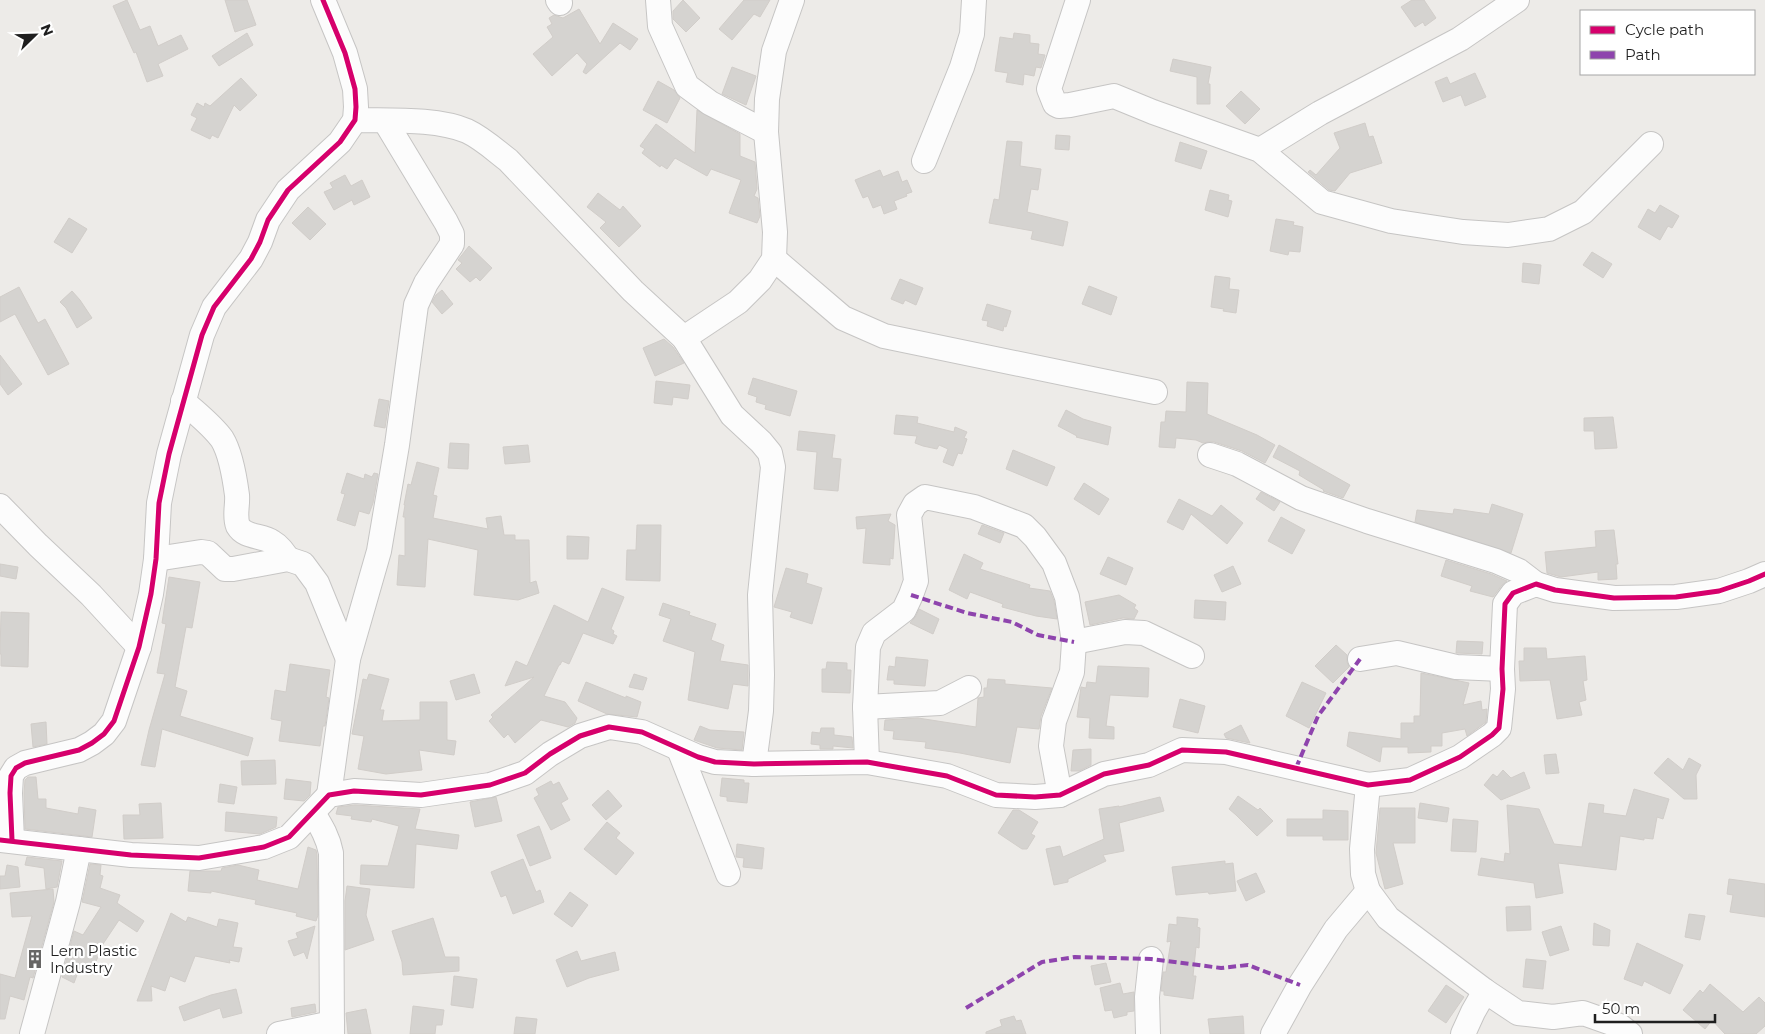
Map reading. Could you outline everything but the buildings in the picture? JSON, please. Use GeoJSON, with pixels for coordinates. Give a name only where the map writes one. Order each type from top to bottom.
{"type":"FeatureCollection","features":[{"type":"Feature","properties":{"kind":"street"},"geometry":{"type":"LineString","coordinates":[[323,0],[345,53],[356,89],[355,120],[340,142],[288,190],[268,220],[251,259],[214,307],[202,335],[169,454],[160,503],[156,559],[151,594],[139,647],[114,721],[104,734],[79,750],[25,763],[16,768],[11,776],[6,840],[131,855],[199,858],[264,847],[290,837],[329,795],[348,659],[379,551],[397,445],[416,305],[426,283],[452,244],[452,234],[446,222],[385,121]]}},
{"type":"Feature","properties":{"kind":"street"},"geometry":{"type":"LineString","coordinates":[[658,0],[660,26],[687,86],[710,103],[766,132]]}},
{"type":"Feature","properties":{"kind":"street"},"geometry":{"type":"LineString","coordinates":[[684,338],[738,302],[760,280],[774,259],[775,232],[766,132],[767,99],[774,51],[792,0]]}},
{"type":"Feature","properties":{"kind":"street"},"geometry":{"type":"LineString","coordinates":[[924,161],[962,67],[972,34],[974,0]]}},
{"type":"Feature","properties":{"kind":"street"},"geometry":{"type":"LineString","coordinates":[[1078,0],[1049,89],[1055,104],[1059,106],[1070,105],[1096,98],[1114,96],[1260,150],[1322,202],[1391,222],[1463,232],[1508,235],[1549,229],[1583,212],[1651,144]]}},
{"type":"Feature","properties":{"kind":"street"},"geometry":{"type":"LineString","coordinates":[[1260,150],[1320,113],[1460,39],[1517,0]]}},
{"type":"Feature","properties":{"kind":"street"},"geometry":{"type":"LineString","coordinates":[[355,120],[444,124],[467,132],[488,144],[508,160],[633,291],[684,338],[732,415],[770,453],[774,468],[760,595],[761,702],[754,764]]}},
{"type":"Feature","properties":{"kind":"street"},"geometry":{"type":"LineString","coordinates":[[774,259],[843,318],[884,336],[1155,392]]}},
{"type":"Feature","properties":{"kind":"street"},"geometry":{"type":"LineString","coordinates":[[183,402],[212,427],[222,440],[238,497],[236,519],[238,526],[242,531],[252,536],[270,541],[281,549],[288,559]]}},
{"type":"Feature","properties":{"kind":"street"},"geometry":{"type":"LineString","coordinates":[[1210,454],[1237,464],[1301,498],[1496,561],[1519,571],[1536,584],[1555,590],[1614,598],[1676,597],[1719,591],[1765,574]]}},
{"type":"Feature","properties":{"kind":"street"},"geometry":{"type":"LineString","coordinates":[[867,762],[865,707],[868,647],[874,634],[904,610],[916,581],[909,515],[915,504],[925,497],[974,507],[1024,526],[1035,537],[1054,563],[1067,597],[1074,642],[1072,672],[1054,721],[1051,746],[1060,795]]}},
{"type":"Feature","properties":{"kind":"street"},"geometry":{"type":"LineString","coordinates":[[0,506],[38,545],[92,595],[139,647]]}},
{"type":"Feature","properties":{"kind":"street"},"geometry":{"type":"LineString","coordinates":[[156,559],[201,552],[208,553],[225,569],[288,559],[304,564],[317,583],[348,659]]}},
{"type":"Feature","properties":{"kind":"street"},"geometry":{"type":"LineString","coordinates":[[329,795],[354,790],[421,795],[490,785],[525,773],[550,754],[580,736],[609,727],[642,732],[715,762],[754,764],[867,762],[947,776],[996,795],[1035,797],[1060,795],[1104,774],[1148,765],[1182,750],[1226,752],[1368,785],[1410,780],[1460,757],[1499,728],[1504,690],[1502,669],[1505,604],[1513,593],[1536,584]]}},
{"type":"Feature","properties":{"kind":"street"},"geometry":{"type":"LineString","coordinates":[[1074,642],[1125,632],[1144,634],[1192,656]]}},
{"type":"Feature","properties":{"kind":"street"},"geometry":{"type":"LineString","coordinates":[[1360,659],[1397,652],[1456,667],[1502,669]]}},
{"type":"Feature","properties":{"kind":"street"},"geometry":{"type":"LineString","coordinates":[[865,707],[940,703],[969,688]]}},
{"type":"Feature","properties":{"kind":"street"},"geometry":{"type":"LineString","coordinates":[[680,749],[728,874]]}},
{"type":"Feature","properties":{"kind":"street"},"geometry":{"type":"LineString","coordinates":[[1368,785],[1362,849],[1363,874],[1368,891],[1388,918],[1485,992],[1518,1013],[1553,1017],[1583,1013],[1620,1026],[1630,1034]]}},
{"type":"Feature","properties":{"kind":"street"},"geometry":{"type":"LineString","coordinates":[[279,1034],[332,1028],[331,853],[329,841],[313,812]]}},
{"type":"Feature","properties":{"kind":"street"},"geometry":{"type":"LineString","coordinates":[[32,1034],[68,902],[79,848]]}},
{"type":"Feature","properties":{"kind":"street"},"geometry":{"type":"LineString","coordinates":[[1273,1034],[1300,985],[1336,929],[1368,891]]}},
{"type":"Feature","properties":{"kind":"street"},"geometry":{"type":"LineString","coordinates":[[1148,1034],[1147,997],[1151,959]]}},
{"type":"Feature","properties":{"kind":"street"},"geometry":{"type":"LineString","coordinates":[[1463,1034],[1485,992]]}},
{"type":"Feature","properties":{"kind":"marked path"},"geometry":{"type":"LineString","coordinates":[[911,595],[967,613],[1012,622],[1038,635],[1074,642]]}},
{"type":"Feature","properties":{"kind":"marked path"},"geometry":{"type":"LineString","coordinates":[[1296,768],[1318,716],[1360,659]]}},
{"type":"Feature","properties":{"kind":"marked path"},"geometry":{"type":"LineString","coordinates":[[966,1008],[1042,962],[1075,957],[1151,959],[1221,968],[1248,965],[1300,985]]}},
{"type":"Feature","properties":{"kind":"cycle path"},"geometry":{"type":"LineString","coordinates":[[12,840],[10,793],[11,776],[16,768],[25,763],[79,750],[104,734],[114,721],[139,647],[151,594],[156,559],[159,503],[169,454],[202,335],[214,307],[251,259],[268,220],[288,190],[340,142],[355,120],[355,89],[345,53],[323,0]]}},
{"type":"Feature","properties":{"kind":"cycle path"},"geometry":{"type":"LineString","coordinates":[[0,840],[131,855],[199,858],[264,847],[289,837],[329,795],[354,791],[421,795],[490,785],[525,773],[550,754],[580,736],[609,727],[642,732],[698,757],[715,762],[754,764],[867,762],[947,776],[996,795],[1035,797],[1060,795],[1104,774],[1149,765],[1182,750],[1226,752],[1368,785],[1410,780],[1460,757],[1499,728],[1503,689],[1505,604],[1513,593],[1536,584],[1555,590],[1614,598],[1676,597],[1719,591],[1765,574]]}},
{"type":"Feature","properties":{"kind":"place","name":"Lern Plastic Industry"},"geometry":{"type":"Point","coordinates":[35,959]}}]}
